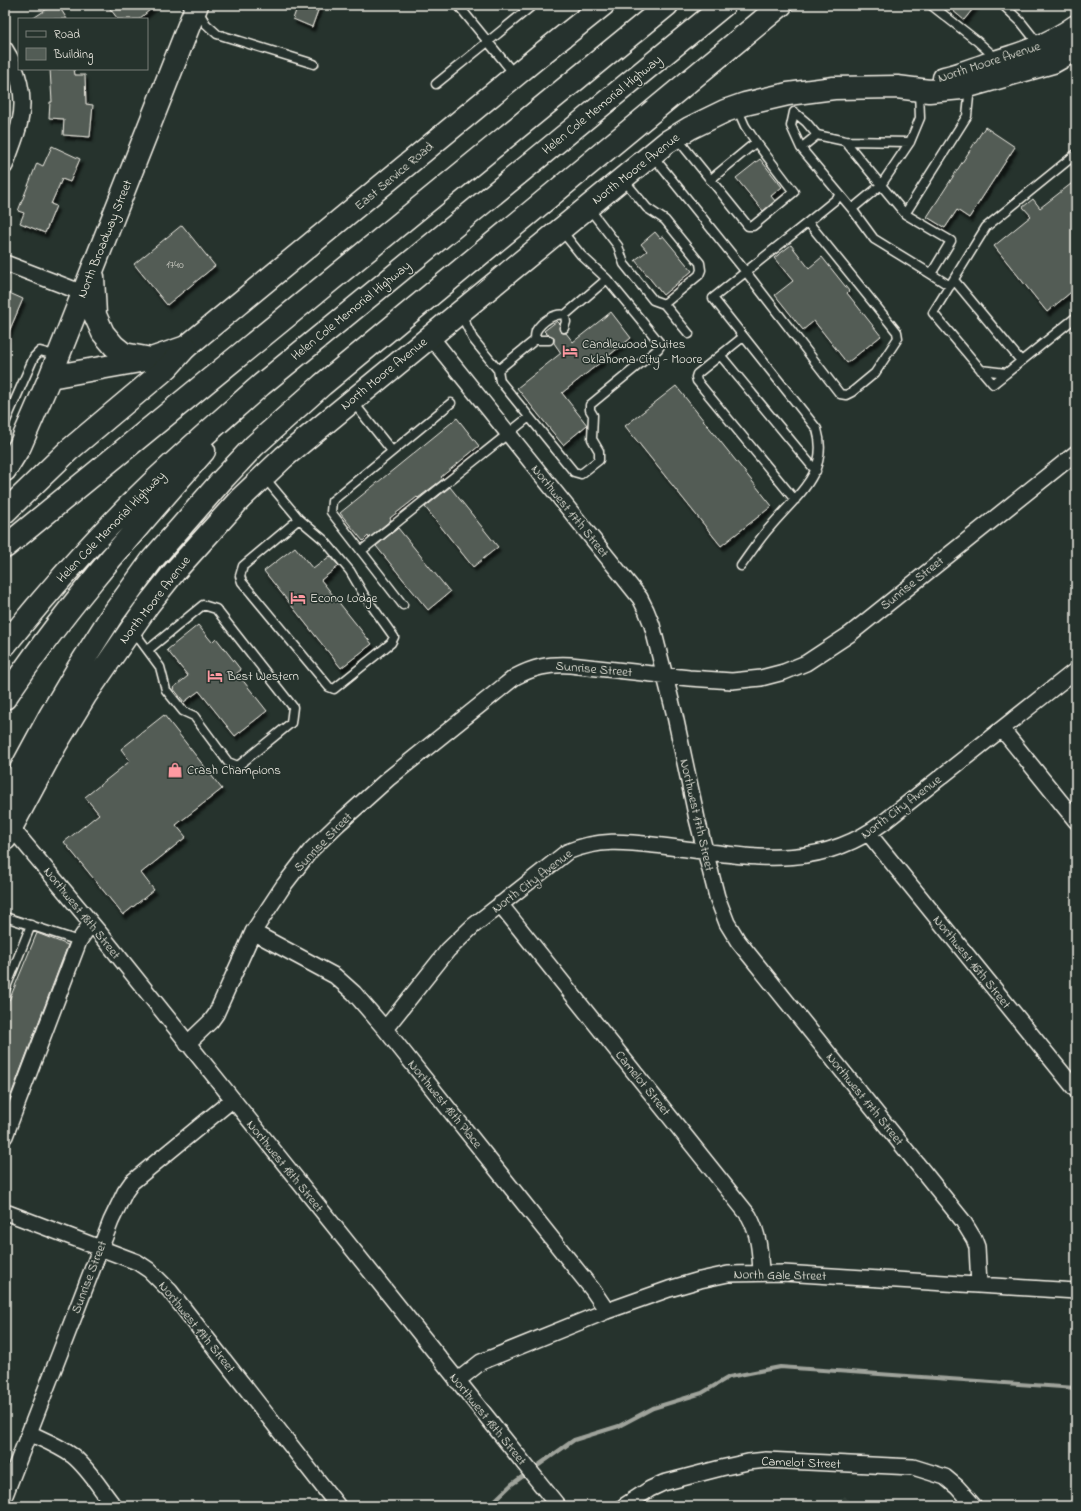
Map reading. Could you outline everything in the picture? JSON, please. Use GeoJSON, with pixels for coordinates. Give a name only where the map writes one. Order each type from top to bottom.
{"type":"FeatureCollection","features":[{"type":"Feature","properties":{"kind":"main road","name":"North Broadway Street"},"geometry":{"type":"LineString","coordinates":[[5,470],[20,446],[59,356],[196,5]]}},
{"type":"Feature","properties":{"kind":"main road","name":"East Service Road"},"geometry":{"type":"LineString","coordinates":[[186,347],[603,5]]}},
{"type":"Feature","properties":{"kind":"main road"},"geometry":{"type":"LineString","coordinates":[[5,547],[667,5]]}},
{"type":"Feature","properties":{"kind":"main road","name":"Helen Cole Memorial Highway"},"geometry":{"type":"LineString","coordinates":[[5,645],[35,607],[60,580],[151,484],[192,445],[261,385],[724,5]]}},
{"type":"Feature","properties":{"kind":"main road"},"geometry":{"type":"LineString","coordinates":[[5,800],[51,714],[110,618],[152,560],[254,446],[322,385],[781,5]]}},
{"type":"Feature","properties":{"kind":"main road","name":"North Moore Avenue"},"geometry":{"type":"LineString","coordinates":[[897,87],[951,77],[999,61],[1040,46],[1063,35],[1076,26]]}},
{"type":"Feature","properties":{"kind":"main road","name":"North Moore Avenue"},"geometry":{"type":"LineString","coordinates":[[8,833],[84,696],[132,628],[175,571],[240,499],[284,457],[352,400],[651,155],[676,137],[705,120],[736,107],[791,103],[834,88],[897,87],[929,91],[962,88],[1053,62],[1076,49]]}},
{"type":"Feature","properties":{"kind":"main road"},"geometry":{"type":"LineString","coordinates":[[93,270],[94,309],[99,326],[103,333],[114,346],[124,354],[151,359]]}},
{"type":"Feature","properties":{"kind":"main road"},"geometry":{"type":"LineString","coordinates":[[50,377],[151,359],[186,347]]}},
{"type":"Feature","properties":{"kind":"main road"},"geometry":{"type":"LineString","coordinates":[[5,512],[68,451],[168,367],[186,347]]}},
{"type":"Feature","properties":{"kind":"main road"},"geometry":{"type":"LineString","coordinates":[[5,698],[28,662],[71,606],[261,385]]}},
{"type":"Feature","properties":{"kind":"street"},"geometry":{"type":"LineString","coordinates":[[5,49],[18,79],[22,110],[5,166]]}},
{"type":"Feature","properties":{"kind":"street"},"geometry":{"type":"LineString","coordinates":[[5,263],[83,293]]}},
{"type":"Feature","properties":{"kind":"street","name":"Northwest 17th Street"},"geometry":{"type":"LineString","coordinates":[[430,336],[640,598],[652,626],[675,716],[705,851],[722,913],[727,924],[738,941],[970,1231],[976,1247],[979,1285]]}},
{"type":"Feature","properties":{"kind":"street","name":"Sunrise Street"},"geometry":{"type":"LineString","coordinates":[[187,1044],[211,1021],[216,1014],[253,932],[284,885],[311,850],[388,779],[515,677],[531,669],[555,665],[607,668],[732,681],[762,678],[784,672],[806,663],[850,634],[1076,453]]}},
{"type":"Feature","properties":{"kind":"street","name":"North City Avenue"},"geometry":{"type":"LineString","coordinates":[[385,1029],[448,950],[473,926],[567,852],[582,846],[605,841],[630,842],[751,857],[780,858],[799,856],[844,846],[869,834],[1076,670]]}},
{"type":"Feature","properties":{"kind":"street"},"geometry":{"type":"LineString","coordinates":[[1002,729],[1076,821]]}},
{"type":"Feature","properties":{"kind":"street","name":"Northwest 18th Street"},"geometry":{"type":"LineString","coordinates":[[8,833],[91,923],[558,1506]]}},
{"type":"Feature","properties":{"kind":"street","name":"Northwest 16th Street"},"geometry":{"type":"LineString","coordinates":[[869,834],[1076,1090]]}},
{"type":"Feature","properties":{"kind":"street","name":"Camelot Street"},"geometry":{"type":"LineString","coordinates":[[500,904],[749,1216],[755,1227],[758,1238],[761,1273]]}},
{"type":"Feature","properties":{"kind":"street"},"geometry":{"type":"LineString","coordinates":[[5,1136],[11,1104],[79,941],[91,923]]}},
{"type":"Feature","properties":{"kind":"street","name":"Northwest 18th Place"},"geometry":{"type":"LineString","coordinates":[[253,932],[335,976],[354,993],[385,1029],[592,1289],[606,1311]]}},
{"type":"Feature","properties":{"kind":"street","name":"Sunrise Street"},"geometry":{"type":"LineString","coordinates":[[5,1496],[110,1221],[125,1192],[132,1182],[232,1100]]}},
{"type":"Feature","properties":{"kind":"street","name":"Northwest 19th Street"},"geometry":{"type":"LineString","coordinates":[[8,1213],[137,1262],[157,1277],[170,1291],[338,1506]]}},
{"type":"Feature","properties":{"kind":"street","name":"North Gale Street"},"geometry":{"type":"LineString","coordinates":[[457,1381],[482,1362],[606,1311],[669,1289],[728,1274],[783,1273],[1076,1290]]}},
{"type":"Feature","properties":{"kind":"street"},"geometry":{"type":"LineString","coordinates":[[29,1433],[60,1448],[73,1457],[114,1506]]}},
{"type":"Feature","properties":{"kind":"street","name":"Camelot Street"},"geometry":{"type":"LineString","coordinates":[[624,1506],[650,1489],[663,1483],[721,1468],[766,1460],[913,1467],[945,1477],[957,1487],[974,1506]]}},
{"type":"Feature","properties":{"kind":"lane"},"geometry":{"type":"LineString","coordinates":[[196,5],[206,24],[217,34],[314,64]]}},
{"type":"Feature","properties":{"kind":"lane"},"geometry":{"type":"LineString","coordinates":[[458,5],[516,75]]}},
{"type":"Feature","properties":{"kind":"lane"},"geometry":{"type":"LineString","coordinates":[[436,84],[533,5]]}},
{"type":"Feature","properties":{"kind":"lane"},"geometry":{"type":"LineString","coordinates":[[931,5],[977,41],[999,61]]}},
{"type":"Feature","properties":{"kind":"lane"},"geometry":{"type":"LineString","coordinates":[[1003,5],[1021,22],[1040,46]]}},
{"type":"Feature","properties":{"kind":"lane"},"geometry":{"type":"LineString","coordinates":[[905,214],[967,116],[970,86]]}},
{"type":"Feature","properties":{"kind":"lane"},"geometry":{"type":"LineString","coordinates":[[852,209],[881,185],[910,142],[920,118],[919,90]]}},
{"type":"Feature","properties":{"kind":"lane"},"geometry":{"type":"LineString","coordinates":[[791,103],[817,135],[845,141],[910,142]]}},
{"type":"Feature","properties":{"kind":"lane"},"geometry":{"type":"LineString","coordinates":[[791,103],[791,126],[800,148],[852,209],[874,239],[931,274],[952,283],[1021,361]]}},
{"type":"Feature","properties":{"kind":"lane"},"geometry":{"type":"LineString","coordinates":[[676,137],[750,227],[788,198],[794,190],[756,142],[745,126],[736,107]]}},
{"type":"Feature","properties":{"kind":"lane"},"geometry":{"type":"LineString","coordinates":[[800,148],[817,135]]}},
{"type":"Feature","properties":{"kind":"lane"},"geometry":{"type":"LineString","coordinates":[[845,141],[905,214],[951,241],[931,274]]}},
{"type":"Feature","properties":{"kind":"lane"},"geometry":{"type":"LineString","coordinates":[[710,180],[756,142]]}},
{"type":"Feature","properties":{"kind":"lane"},"geometry":{"type":"LineString","coordinates":[[1076,154],[986,227],[933,313],[993,384],[1076,317]]}},
{"type":"Feature","properties":{"kind":"lane"},"geometry":{"type":"LineString","coordinates":[[651,155],[746,272],[840,394],[846,395],[864,383],[875,373],[898,338],[896,332],[808,222]]}},
{"type":"Feature","properties":{"kind":"lane"},"geometry":{"type":"LineString","coordinates":[[622,178],[647,208],[665,220],[700,263],[701,270],[699,275],[664,304]]}},
{"type":"Feature","properties":{"kind":"lane"},"geometry":{"type":"LineString","coordinates":[[742,566],[770,526],[795,500],[816,471],[820,456],[820,440],[817,429],[714,298],[840,196]]}},
{"type":"Feature","properties":{"kind":"lane"},"geometry":{"type":"LineString","coordinates":[[587,207],[618,246],[624,264],[653,300],[664,304],[689,334]]}},
{"type":"Feature","properties":{"kind":"lane"},"geometry":{"type":"LineString","coordinates":[[460,312],[473,339],[498,370],[500,381],[574,472],[581,474],[599,460],[599,451],[592,438],[594,415],[590,410],[590,405],[660,346],[659,342],[607,279],[581,255],[560,229]]}},
{"type":"Feature","properties":{"kind":"lane"},"geometry":{"type":"LineString","coordinates":[[565,315],[607,279]]}},
{"type":"Feature","properties":{"kind":"lane"},"geometry":{"type":"LineString","coordinates":[[535,340],[535,332],[539,326],[552,316],[560,313],[565,315]]}},
{"type":"Feature","properties":{"kind":"lane"},"geometry":{"type":"LineString","coordinates":[[564,328],[566,322],[565,315]]}},
{"type":"Feature","properties":{"kind":"lane"},"geometry":{"type":"LineString","coordinates":[[743,336],[721,356],[697,374],[697,381],[795,500]]}},
{"type":"Feature","properties":{"kind":"lane"},"geometry":{"type":"LineString","coordinates":[[498,370],[535,340],[549,340]]}},
{"type":"Feature","properties":{"kind":"lane"},"geometry":{"type":"LineString","coordinates":[[5,422],[34,357],[40,351],[59,356]]}},
{"type":"Feature","properties":{"kind":"lane"},"geometry":{"type":"LineString","coordinates":[[721,356],[816,471]]}},
{"type":"Feature","properties":{"kind":"lane"},"geometry":{"type":"LineString","coordinates":[[981,370],[1006,373]]}},
{"type":"Feature","properties":{"kind":"lane"},"geometry":{"type":"LineString","coordinates":[[352,400],[392,451]]}},
{"type":"Feature","properties":{"kind":"lane"},"geometry":{"type":"LineString","coordinates":[[403,605],[331,512],[332,501],[451,403]]}},
{"type":"Feature","properties":{"kind":"lane"},"geometry":{"type":"LineString","coordinates":[[361,551],[529,417]]}},
{"type":"Feature","properties":{"kind":"lane"},"geometry":{"type":"LineString","coordinates":[[264,476],[299,519],[329,545],[350,571],[364,596],[394,637],[392,642],[334,689],[329,687],[318,675],[242,582],[240,576],[243,566],[299,519]]}},
{"type":"Feature","properties":{"kind":"lane"},"geometry":{"type":"LineString","coordinates":[[132,628],[160,667],[166,690],[183,711],[194,716],[228,762],[238,766],[291,723],[293,707],[216,609],[203,606],[148,650]]}},
{"type":"Feature","properties":{"kind":"lane"},"geometry":{"type":"LineString","coordinates":[[5,917],[79,941]]}},
{"type":"Feature","properties":{"kind":"lane"},"geometry":{"type":"LineString","coordinates":[[5,990],[31,925]]}},
{"type":"Feature","properties":{"kind":"shaded area"},"geometry":{"type":"Polygon","coordinates":[[[845,1496],[853,1506],[833,1506],[845,1496]]]}},
{"type":"Feature","properties":{"kind":"building"},"geometry":{"type":"Polygon","coordinates":[[[53,5],[58,5],[66,18],[34,18],[53,5]]]}},
{"type":"Feature","properties":{"kind":"building"},"geometry":{"type":"Polygon","coordinates":[[[107,5],[156,5],[140,18],[117,18],[107,5]]]}},
{"type":"Feature","properties":{"kind":"building"},"geometry":{"type":"Polygon","coordinates":[[[298,5],[320,5],[312,27],[293,19],[298,5]]]}},
{"type":"Feature","properties":{"kind":"building"},"geometry":{"type":"Polygon","coordinates":[[[946,5],[976,5],[964,20],[946,5]]]}},
{"type":"Feature","properties":{"kind":"building"},"geometry":{"type":"Polygon","coordinates":[[[50,70],[74,70],[75,75],[85,75],[86,104],[93,105],[90,137],[63,135],[64,119],[49,118],[50,102],[52,102],[50,70]]]}},
{"type":"Feature","properties":{"kind":"building"},"geometry":{"type":"Polygon","coordinates":[[[985,127],[1015,147],[969,218],[957,210],[945,228],[927,217],[985,127]]]}},
{"type":"Feature","properties":{"kind":"building"},"geometry":{"type":"Polygon","coordinates":[[[52,146],[80,159],[70,182],[62,179],[51,204],[56,206],[45,233],[20,223],[24,213],[18,211],[37,163],[43,166],[52,146]]]}},
{"type":"Feature","properties":{"kind":"building"},"geometry":{"type":"Polygon","coordinates":[[[760,159],[782,187],[771,196],[775,201],[763,211],[736,178],[760,159]]]}},
{"type":"Feature","properties":{"kind":"building"},"geometry":{"type":"Polygon","coordinates":[[[1076,180],[1076,288],[1047,312],[994,246],[1031,216],[1023,207],[1033,199],[1040,208],[1076,180]]]}},
{"type":"Feature","properties":{"kind":"building"},"geometry":{"type":"Polygon","coordinates":[[[182,225],[215,266],[167,305],[134,264],[182,225]]]}},
{"type":"Feature","properties":{"kind":"building"},"geometry":{"type":"Polygon","coordinates":[[[655,232],[660,238],[663,236],[692,271],[663,295],[635,260],[647,251],[641,244],[655,232]]]}},
{"type":"Feature","properties":{"kind":"building"},"geometry":{"type":"Polygon","coordinates":[[[791,245],[809,268],[822,257],[849,291],[847,293],[881,336],[847,363],[814,321],[803,330],[775,295],[793,281],[774,258],[791,245]]]}},
{"type":"Feature","properties":{"kind":"building"},"geometry":{"type":"Polygon","coordinates":[[[5,291],[23,299],[5,341],[5,291]]]}},
{"type":"Feature","properties":{"kind":"building"},"geometry":{"type":"Polygon","coordinates":[[[611,312],[631,338],[562,393],[587,425],[563,445],[517,388],[561,353],[554,343],[554,337],[544,331],[557,321],[560,324],[560,331],[566,333],[573,342],[611,312]]]}},
{"type":"Feature","properties":{"kind":"building"},"geometry":{"type":"Polygon","coordinates":[[[676,386],[772,506],[721,546],[625,426],[676,386]]]}},
{"type":"Feature","properties":{"kind":"building"},"geometry":{"type":"Polygon","coordinates":[[[457,418],[479,446],[441,477],[443,479],[418,498],[417,497],[390,518],[391,520],[369,538],[368,536],[363,541],[340,513],[457,418]]]}},
{"type":"Feature","properties":{"kind":"building"},"geometry":{"type":"Polygon","coordinates":[[[450,487],[498,547],[473,567],[425,507],[450,487]]]}},
{"type":"Feature","properties":{"kind":"building"},"geometry":{"type":"Polygon","coordinates":[[[398,528],[450,592],[428,610],[376,546],[398,528]]]}},
{"type":"Feature","properties":{"kind":"building"},"geometry":{"type":"Polygon","coordinates":[[[295,547],[313,569],[330,556],[339,566],[321,580],[372,644],[341,668],[264,571],[295,547]]]}},
{"type":"Feature","properties":{"kind":"building"},"geometry":{"type":"Polygon","coordinates":[[[198,625],[212,642],[216,638],[241,670],[237,673],[267,711],[235,736],[199,691],[184,702],[173,688],[188,676],[167,650],[198,625]]]}},
{"type":"Feature","properties":{"kind":"building"},"geometry":{"type":"Polygon","coordinates":[[[164,715],[222,789],[176,825],[186,837],[141,873],[154,890],[123,915],[64,842],[99,814],[85,797],[130,761],[121,749],[164,715]]]}},
{"type":"Feature","properties":{"kind":"building"},"geometry":{"type":"Polygon","coordinates":[[[37,933],[68,945],[5,1111],[5,1010],[37,933]]]}},
{"type":"Feature","properties":{"kind":"waterway"},"geometry":{"type":"LineString","coordinates":[[489,1506],[512,1484],[574,1440],[619,1426],[653,1408],[702,1393],[729,1377],[780,1367],[1076,1388]]}},
{"type":"Feature","properties":{"kind":"place","name":"Candlewood Suites Oklahoma City - Moore"},"geometry":{"type":"Point","coordinates":[570,351]}},
{"type":"Feature","properties":{"kind":"place","name":"Econo Lodge"},"geometry":{"type":"Point","coordinates":[298,598]}},
{"type":"Feature","properties":{"kind":"place","name":"Best Western"},"geometry":{"type":"Point","coordinates":[215,676]}},
{"type":"Feature","properties":{"kind":"place","name":"Crash Champions"},"geometry":{"type":"Point","coordinates":[175,770]}}]}
